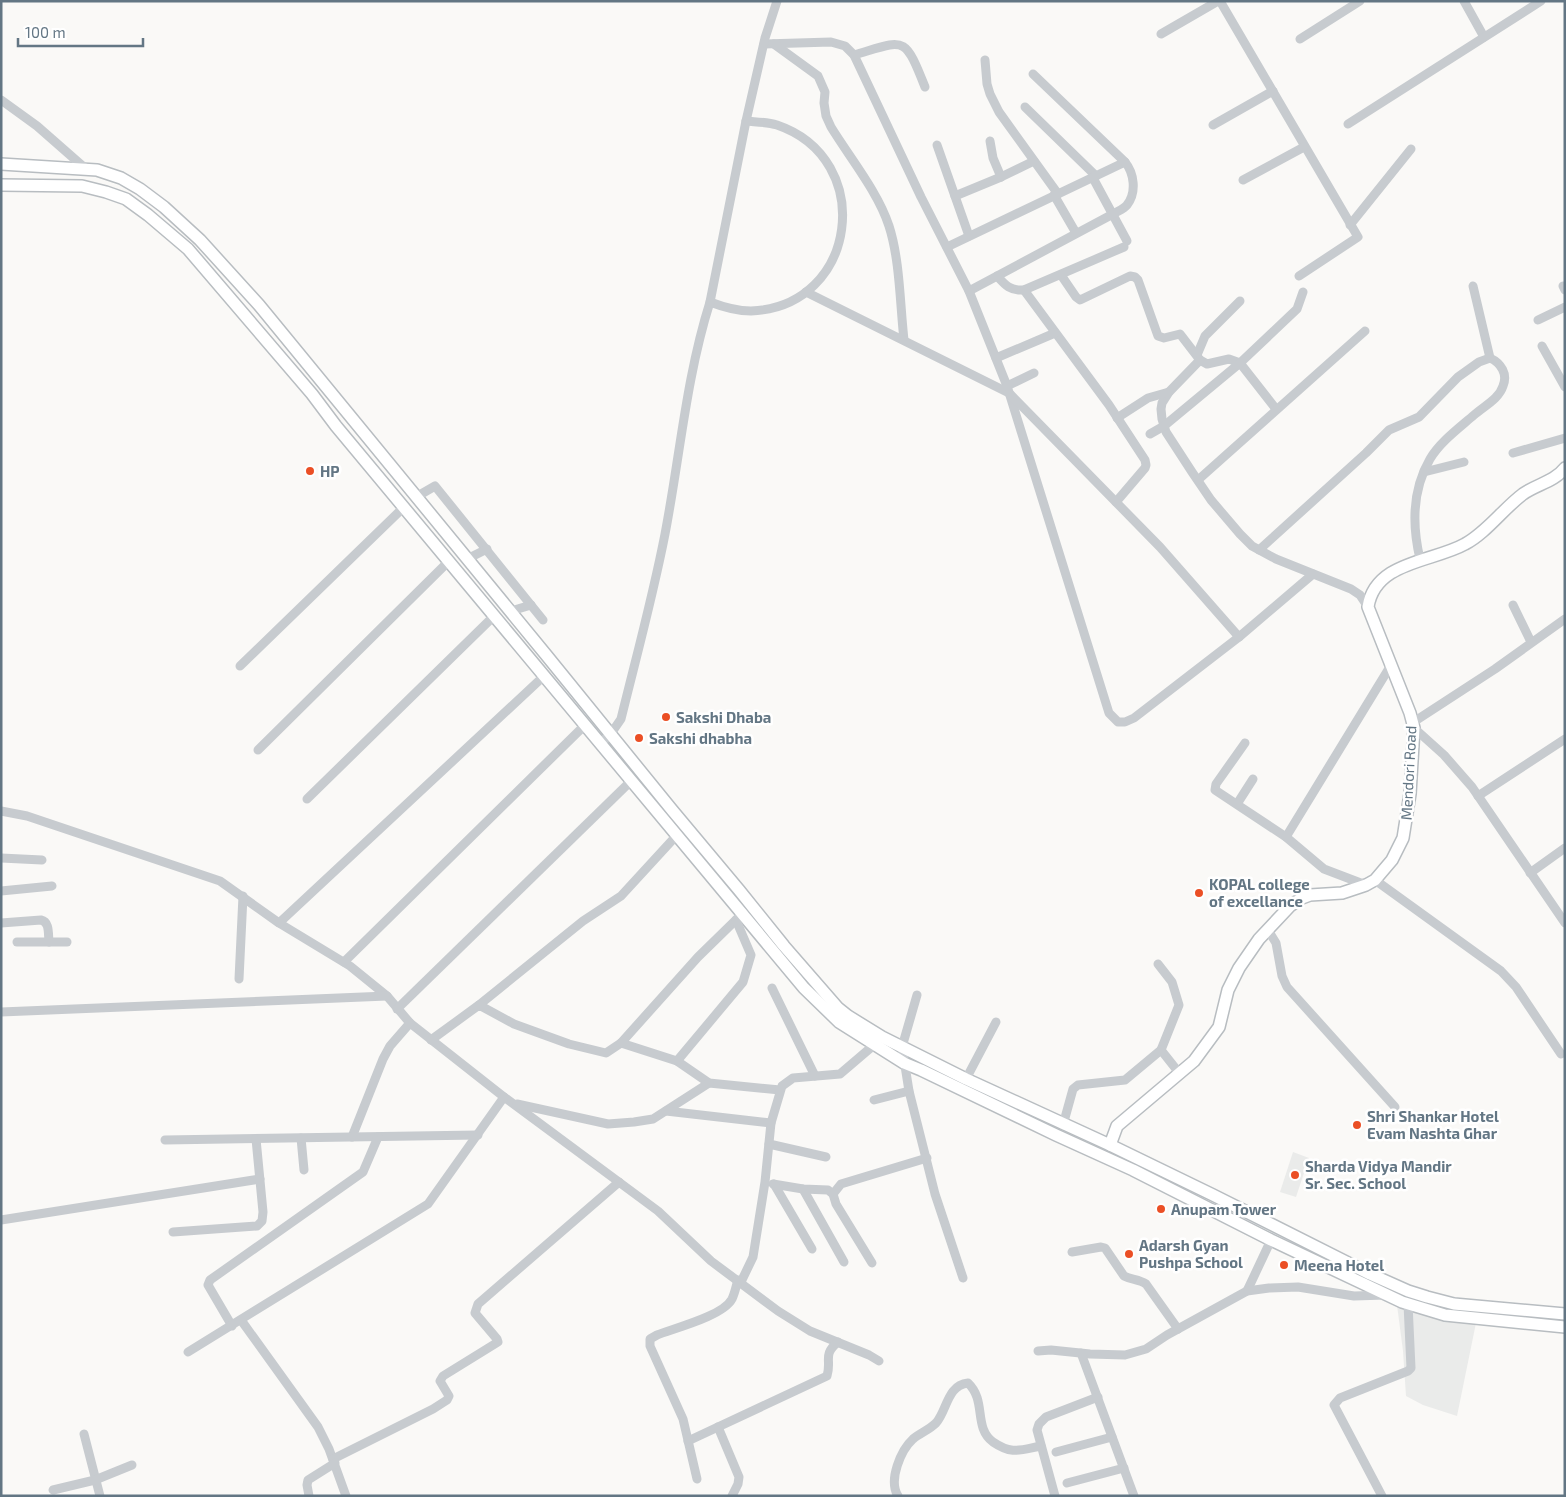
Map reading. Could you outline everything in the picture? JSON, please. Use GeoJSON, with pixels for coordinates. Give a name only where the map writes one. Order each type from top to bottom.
{"type":"FeatureCollection","features":[{"type":"Feature","properties":{"kind":"main road"},"geometry":{"type":"LineString","coordinates":[[1,164],[96,170],[121,178],[140,189],[175,216],[200,240],[259,305],[784,946],[838,1008],[848,1016],[902,1047],[966,1079],[1235,1206],[1370,1274],[1427,1297],[1454,1304],[1565,1314]]}},
{"type":"Feature","properties":{"kind":"main road"},"geometry":{"type":"LineString","coordinates":[[1,185],[82,186],[106,192],[126,199],[188,249],[312,394],[336,426],[584,726],[677,835],[739,917],[804,988],[839,1022],[904,1063],[1133,1170],[1272,1240],[1408,1304],[1445,1315],[1565,1327]]}},
{"type":"Feature","properties":{"kind":"main road"},"geometry":{"type":"LineString","coordinates":[[1368,607],[1370,596],[1381,581],[1406,565],[1420,559],[1443,554],[1468,543],[1524,494],[1555,478],[1565,468]]}},
{"type":"Feature","properties":{"kind":"main road"},"geometry":{"type":"LineString","coordinates":[[466,582],[478,572]]}},
{"type":"Feature","properties":{"kind":"main road","name":"Mendori Road"},"geometry":{"type":"LineString","coordinates":[[1368,607],[1413,726],[1410,794],[1403,838],[1392,860],[1370,882]]}},
{"type":"Feature","properties":{"kind":"main road"},"geometry":{"type":"LineString","coordinates":[[1110,1146],[1117,1126],[1194,1061],[1219,1027],[1228,990],[1253,946],[1290,906],[1302,898],[1319,894],[1342,893],[1370,882]]}},
{"type":"Feature","properties":{"kind":"main road"},"geometry":{"type":"LineString","coordinates":[[1230,1219],[1235,1206]]}},
{"type":"Feature","properties":{"kind":"main road"},"geometry":{"type":"LineString","coordinates":[[1256,1232],[1262,1220]]}},
{"type":"Feature","properties":{"kind":"street"},"geometry":{"type":"LineString","coordinates":[[1161,34],[1219,1],[1358,237],[1299,276]]}},
{"type":"Feature","properties":{"kind":"street"},"geometry":{"type":"LineString","coordinates":[[1300,40],[1360,1]]}},
{"type":"Feature","properties":{"kind":"street"},"geometry":{"type":"LineString","coordinates":[[1464,1],[1484,37]]}},
{"type":"Feature","properties":{"kind":"street"},"geometry":{"type":"LineString","coordinates":[[1348,124],[1540,1]]}},
{"type":"Feature","properties":{"kind":"street"},"geometry":{"type":"LineString","coordinates":[[600,743],[610,735],[621,720],[654,582],[665,533],[686,402],[703,324],[710,302],[746,121],[776,4]]}},
{"type":"Feature","properties":{"kind":"street"},"geometry":{"type":"LineString","coordinates":[[765,41],[774,44],[818,76],[825,92],[826,116],[831,127],[882,209],[889,226],[895,251],[904,340]]}},
{"type":"Feature","properties":{"kind":"street"},"geometry":{"type":"LineString","coordinates":[[774,44],[831,42],[845,46],[854,55],[921,197],[969,291],[996,358],[1008,389],[1109,712],[1113,718],[1118,722],[1125,722],[1134,718],[1239,637],[1313,574]]}},
{"type":"Feature","properties":{"kind":"street"},"geometry":{"type":"LineString","coordinates":[[854,55],[893,44],[900,45],[911,52],[925,87]]}},
{"type":"Feature","properties":{"kind":"street"},"geometry":{"type":"LineString","coordinates":[[985,60],[987,84],[990,94],[1007,125],[1056,195],[1076,233]]}},
{"type":"Feature","properties":{"kind":"street"},"geometry":{"type":"LineString","coordinates":[[969,291],[1113,214],[1126,206],[1132,196],[1133,175],[1125,162],[1033,74]]}},
{"type":"Feature","properties":{"kind":"street"},"geometry":{"type":"LineString","coordinates":[[1214,125],[1273,91]]}},
{"type":"Feature","properties":{"kind":"street"},"geometry":{"type":"LineString","coordinates":[[1,100],[37,126],[86,169]]}},
{"type":"Feature","properties":{"kind":"street"},"geometry":{"type":"LineString","coordinates":[[997,276],[1007,288],[1016,291],[1024,290],[1061,275],[1126,244],[1094,177],[1025,107]]}},
{"type":"Feature","properties":{"kind":"street"},"geometry":{"type":"LineString","coordinates":[[710,302],[729,309],[750,311],[763,310],[789,302],[806,292],[827,270],[840,244],[844,214],[839,185],[824,158],[803,138],[776,125],[746,121]]}},
{"type":"Feature","properties":{"kind":"street"},"geometry":{"type":"LineString","coordinates":[[990,140],[1000,177]]}},
{"type":"Feature","properties":{"kind":"street"},"geometry":{"type":"LineString","coordinates":[[937,145],[969,236]]}},
{"type":"Feature","properties":{"kind":"street"},"geometry":{"type":"LineString","coordinates":[[1243,180],[1304,147]]}},
{"type":"Feature","properties":{"kind":"street"},"geometry":{"type":"LineString","coordinates":[[1350,225],[1412,149]]}},
{"type":"Feature","properties":{"kind":"street"},"geometry":{"type":"LineString","coordinates":[[955,196],[1034,161]]}},
{"type":"Feature","properties":{"kind":"street"},"geometry":{"type":"LineString","coordinates":[[947,247],[1125,162]]}},
{"type":"Feature","properties":{"kind":"street"},"geometry":{"type":"LineString","coordinates":[[1061,275],[1080,300],[1130,276],[1135,277],[1138,280],[1158,336],[1164,338],[1180,334],[1198,358],[1207,364],[1229,359],[1240,363],[1276,409]]}},
{"type":"Feature","properties":{"kind":"street"},"geometry":{"type":"LineString","coordinates":[[1473,286],[1490,358]]}},
{"type":"Feature","properties":{"kind":"street"},"geometry":{"type":"LineString","coordinates":[[1024,290],[1117,418],[1138,448],[1146,464],[1145,468],[1116,502]]}},
{"type":"Feature","properties":{"kind":"street"},"geometry":{"type":"LineString","coordinates":[[806,292],[1008,389],[1160,547],[1239,637]]}},
{"type":"Feature","properties":{"kind":"street"},"geometry":{"type":"LineString","coordinates":[[1150,434],[1164,426],[1240,363],[1297,309],[1303,292]]}},
{"type":"Feature","properties":{"kind":"street"},"geometry":{"type":"LineString","coordinates":[[1240,301],[1204,336],[1198,358],[1162,403],[1161,409],[1164,426],[1198,480],[1240,534],[1252,546],[1276,559],[1351,589],[1360,595],[1368,607]]}},
{"type":"Feature","properties":{"kind":"street"},"geometry":{"type":"LineString","coordinates":[[1538,320],[1565,307]]}},
{"type":"Feature","properties":{"kind":"street"},"geometry":{"type":"LineString","coordinates":[[1198,480],[1364,331]]}},
{"type":"Feature","properties":{"kind":"street"},"geometry":{"type":"LineString","coordinates":[[996,358],[1055,333]]}},
{"type":"Feature","properties":{"kind":"street"},"geometry":{"type":"LineString","coordinates":[[1542,346],[1565,387]]}},
{"type":"Feature","properties":{"kind":"street"},"geometry":{"type":"LineString","coordinates":[[1259,550],[1389,430],[1419,417],[1458,377],[1479,362],[1490,358],[1496,361],[1503,370],[1505,379],[1503,388],[1495,398],[1444,443],[1431,458],[1424,472],[1417,493],[1414,515],[1415,538],[1420,559]]}},
{"type":"Feature","properties":{"kind":"street"},"geometry":{"type":"LineString","coordinates":[[1008,389],[1034,373]]}},
{"type":"Feature","properties":{"kind":"street"},"geometry":{"type":"LineString","coordinates":[[1117,418],[1148,398],[1169,392]]}},
{"type":"Feature","properties":{"kind":"street"},"geometry":{"type":"LineString","coordinates":[[1513,453],[1565,438]]}},
{"type":"Feature","properties":{"kind":"street"},"geometry":{"type":"LineString","coordinates":[[1424,472],[1464,462]]}},
{"type":"Feature","properties":{"kind":"street"},"geometry":{"type":"LineString","coordinates":[[416,497],[434,486],[487,549],[542,620]]}},
{"type":"Feature","properties":{"kind":"street"},"geometry":{"type":"LineString","coordinates":[[240,666],[404,507]]}},
{"type":"Feature","properties":{"kind":"street"},"geometry":{"type":"LineString","coordinates":[[467,559],[487,549]]}},
{"type":"Feature","properties":{"kind":"street"},"geometry":{"type":"LineString","coordinates":[[258,750],[449,562]]}},
{"type":"Feature","properties":{"kind":"street"},"geometry":{"type":"LineString","coordinates":[[511,611],[531,605]]}},
{"type":"Feature","properties":{"kind":"street"},"geometry":{"type":"LineString","coordinates":[[1514,605],[1531,642]]}},
{"type":"Feature","properties":{"kind":"street"},"geometry":{"type":"LineString","coordinates":[[307,799],[494,616]]}},
{"type":"Feature","properties":{"kind":"street"},"geometry":{"type":"LineString","coordinates":[[1565,619],[1413,726],[1444,755],[1478,796],[1565,923]]}},
{"type":"Feature","properties":{"kind":"street"},"geometry":{"type":"LineString","coordinates":[[1286,838],[1391,665]]}},
{"type":"Feature","properties":{"kind":"street"},"geometry":{"type":"LineString","coordinates":[[278,923],[544,676]]}},
{"type":"Feature","properties":{"kind":"street"},"geometry":{"type":"LineString","coordinates":[[344,962],[584,726]]}},
{"type":"Feature","properties":{"kind":"street"},"geometry":{"type":"LineString","coordinates":[[1478,796],[1565,739]]}},
{"type":"Feature","properties":{"kind":"street"},"geometry":{"type":"LineString","coordinates":[[1245,743],[1214,788],[1218,792],[1286,838],[1324,869],[1353,882],[1370,882],[1501,971],[1516,987],[1561,1054]]}},
{"type":"Feature","properties":{"kind":"street"},"geometry":{"type":"LineString","coordinates":[[1237,804],[1253,779]]}},
{"type":"Feature","properties":{"kind":"street"},"geometry":{"type":"LineString","coordinates":[[397,1008],[631,781]]}},
{"type":"Feature","properties":{"kind":"street"},"geometry":{"type":"LineString","coordinates":[[1,811],[27,816],[220,881],[278,923],[344,962],[387,996],[410,1023],[431,1040],[504,1097],[658,1211],[711,1261],[778,1311],[810,1331],[879,1360]]}},
{"type":"Feature","properties":{"kind":"street"},"geometry":{"type":"LineString","coordinates":[[431,1040],[479,1005],[583,921],[621,896],[677,835]]}},
{"type":"Feature","properties":{"kind":"street"},"geometry":{"type":"LineString","coordinates":[[1530,873],[1565,848]]}},
{"type":"Feature","properties":{"kind":"street"},"geometry":{"type":"LineString","coordinates":[[1,858],[42,860]]}},
{"type":"Feature","properties":{"kind":"street"},"geometry":{"type":"LineString","coordinates":[[1,891],[52,886]]}},
{"type":"Feature","properties":{"kind":"street"},"geometry":{"type":"LineString","coordinates":[[239,979],[243,896]]}},
{"type":"Feature","properties":{"kind":"street"},"geometry":{"type":"LineString","coordinates":[[479,1005],[514,1024],[569,1044],[606,1052],[621,1043],[698,957],[739,917],[751,955],[743,982],[677,1061]]}},
{"type":"Feature","properties":{"kind":"street"},"geometry":{"type":"LineString","coordinates":[[1,923],[45,921],[49,942]]}},
{"type":"Feature","properties":{"kind":"street"},"geometry":{"type":"LineString","coordinates":[[1268,930],[1276,943],[1282,976],[1287,986],[1395,1108]]}},
{"type":"Feature","properties":{"kind":"street"},"geometry":{"type":"LineString","coordinates":[[17,942],[67,942]]}},
{"type":"Feature","properties":{"kind":"street"},"geometry":{"type":"LineString","coordinates":[[1063,1125],[1073,1090],[1078,1085],[1125,1080],[1160,1050],[1179,1006],[1172,982],[1158,964]]}},
{"type":"Feature","properties":{"kind":"street"},"geometry":{"type":"LineString","coordinates":[[772,988],[815,1076]]}},
{"type":"Feature","properties":{"kind":"street"},"geometry":{"type":"LineString","coordinates":[[917,995],[902,1047],[904,1063],[909,1091],[935,1194],[962,1278]]}},
{"type":"Feature","properties":{"kind":"street"},"geometry":{"type":"LineString","coordinates":[[1,1012],[387,996]]}},
{"type":"Feature","properties":{"kind":"street"},"geometry":{"type":"LineString","coordinates":[[966,1079],[996,1022]]}},
{"type":"Feature","properties":{"kind":"street"},"geometry":{"type":"LineString","coordinates":[[352,1137],[383,1059],[390,1046],[410,1023]]}},
{"type":"Feature","properties":{"kind":"street"},"geometry":{"type":"LineString","coordinates":[[621,1043],[677,1061],[709,1083],[780,1090]]}},
{"type":"Feature","properties":{"kind":"street"},"geometry":{"type":"LineString","coordinates":[[697,1479],[683,1419],[650,1346],[650,1339],[715,1313],[732,1300],[753,1257],[770,1183],[769,1144],[771,1123],[782,1086],[792,1078],[840,1074],[874,1045]]}},
{"type":"Feature","properties":{"kind":"street"},"geometry":{"type":"LineString","coordinates":[[1160,1050],[1180,1074]]}},
{"type":"Feature","properties":{"kind":"street"},"geometry":{"type":"LineString","coordinates":[[512,1103],[608,1124],[653,1119],[709,1083]]}},
{"type":"Feature","properties":{"kind":"street"},"geometry":{"type":"LineString","coordinates":[[874,1100],[909,1091]]}},
{"type":"Feature","properties":{"kind":"street"},"geometry":{"type":"LineString","coordinates":[[188,1352],[428,1204],[504,1097]]}},
{"type":"Feature","properties":{"kind":"street"},"geometry":{"type":"LineString","coordinates":[[666,1111],[771,1123]]}},
{"type":"Feature","properties":{"kind":"street"},"geometry":{"type":"LineString","coordinates":[[165,1140],[478,1135]]}},
{"type":"Feature","properties":{"kind":"street"},"geometry":{"type":"LineString","coordinates":[[232,1326],[208,1285],[210,1280],[358,1176],[367,1165],[378,1137]]}},
{"type":"Feature","properties":{"kind":"street"},"geometry":{"type":"LineString","coordinates":[[301,1138],[304,1170]]}},
{"type":"Feature","properties":{"kind":"street"},"geometry":{"type":"LineString","coordinates":[[173,1232],[257,1226],[262,1221],[263,1212],[256,1139]]}},
{"type":"Feature","properties":{"kind":"street"},"geometry":{"type":"LineString","coordinates":[[769,1144],[826,1157]]}},
{"type":"Feature","properties":{"kind":"street"},"geometry":{"type":"LineString","coordinates":[[833,1194],[841,1184],[927,1158]]}},
{"type":"Feature","properties":{"kind":"street"},"geometry":{"type":"LineString","coordinates":[[1,1220],[260,1179]]}},
{"type":"Feature","properties":{"kind":"street"},"geometry":{"type":"LineString","coordinates":[[310,1496],[307,1491],[308,1480],[334,1461],[433,1410],[447,1400],[449,1396],[440,1381],[443,1376],[498,1342],[476,1313],[478,1304],[619,1182]]}},
{"type":"Feature","properties":{"kind":"street"},"geometry":{"type":"LineString","coordinates":[[770,1183],[803,1189],[828,1190],[833,1194],[836,1204],[872,1263]]}},
{"type":"Feature","properties":{"kind":"street"},"geometry":{"type":"LineString","coordinates":[[770,1183],[812,1249]]}},
{"type":"Feature","properties":{"kind":"street"},"geometry":{"type":"LineString","coordinates":[[803,1189],[844,1262]]}},
{"type":"Feature","properties":{"kind":"street"},"geometry":{"type":"LineString","coordinates":[[1247,1291],[1272,1240]]}},
{"type":"Feature","properties":{"kind":"street"},"geometry":{"type":"LineString","coordinates":[[1072,1252],[1105,1248],[1124,1276],[1140,1280],[1146,1284],[1178,1329]]}},
{"type":"Feature","properties":{"kind":"street"},"geometry":{"type":"LineString","coordinates":[[1038,1351],[1051,1350],[1125,1355],[1146,1349],[1247,1291],[1298,1287],[1354,1296],[1386,1294]]}},
{"type":"Feature","properties":{"kind":"street"},"geometry":{"type":"LineString","coordinates":[[1382,1496],[1334,1405],[1340,1398],[1408,1371],[1411,1368],[1408,1304]]}},
{"type":"Feature","properties":{"kind":"street"},"geometry":{"type":"LineString","coordinates":[[241,1320],[318,1426],[334,1461],[346,1496]]}},
{"type":"Feature","properties":{"kind":"street"},"geometry":{"type":"LineString","coordinates":[[688,1441],[827,1376],[828,1354],[831,1348],[838,1342]]}},
{"type":"Feature","properties":{"kind":"street"},"geometry":{"type":"LineString","coordinates":[[1082,1353],[1134,1496]]}},
{"type":"Feature","properties":{"kind":"street"},"geometry":{"type":"LineString","coordinates":[[898,1496],[895,1492],[894,1477],[906,1448],[913,1439],[935,1424],[951,1394],[964,1383],[968,1383],[973,1388],[978,1398],[984,1434],[990,1439],[1008,1451],[1015,1452],[1041,1446]]}},
{"type":"Feature","properties":{"kind":"street"},"geometry":{"type":"LineString","coordinates":[[1055,1496],[1037,1430],[1039,1424],[1042,1420],[1098,1398]]}},
{"type":"Feature","properties":{"kind":"street"},"geometry":{"type":"LineString","coordinates":[[718,1427],[739,1477],[732,1496]]}},
{"type":"Feature","properties":{"kind":"street"},"geometry":{"type":"LineString","coordinates":[[84,1434],[100,1496]]}},
{"type":"Feature","properties":{"kind":"street"},"geometry":{"type":"LineString","coordinates":[[1056,1452],[1112,1437]]}},
{"type":"Feature","properties":{"kind":"street"},"geometry":{"type":"LineString","coordinates":[[53,1490],[96,1480],[132,1465]]}},
{"type":"Feature","properties":{"kind":"street"},"geometry":{"type":"LineString","coordinates":[[1068,1483],[1124,1468]]}},
{"type":"Feature","properties":{"kind":"shaded area","name":"Sharda Vidya Mandir Sr. Sec. School"},"geometry":{"type":"Polygon","coordinates":[[[1293,1152],[1309,1158],[1296,1197],[1280,1192],[1293,1152]]]}},
{"type":"Feature","properties":{"kind":"shaded area"},"geometry":{"type":"Polygon","coordinates":[[[1397,1305],[1477,1318],[1457,1416],[1423,1405],[1406,1396],[1397,1305]]]}},
{"type":"Feature","properties":{"kind":"place","name":"HP"},"geometry":{"type":"Point","coordinates":[310,471]}},
{"type":"Feature","properties":{"kind":"place","name":"Sakshi Dhaba"},"geometry":{"type":"Point","coordinates":[666,717]}},
{"type":"Feature","properties":{"kind":"place","name":"Sakshi dhabha"},"geometry":{"type":"Point","coordinates":[639,738]}},
{"type":"Feature","properties":{"kind":"place","name":"KOPAL college of excellance"},"geometry":{"type":"Point","coordinates":[1199,893]}},
{"type":"Feature","properties":{"kind":"place","name":"Shri Shankar Hotel Evam Nashta Ghar"},"geometry":{"type":"Point","coordinates":[1357,1125]}},
{"type":"Feature","properties":{"kind":"place","name":"Sharda Vidya Mandir Sr. Sec. School"},"geometry":{"type":"Point","coordinates":[1295,1175]}},
{"type":"Feature","properties":{"kind":"place","name":"Anupam Tower"},"geometry":{"type":"Point","coordinates":[1161,1209]}},
{"type":"Feature","properties":{"kind":"place","name":"Adarsh Gyan Pushpa School"},"geometry":{"type":"Point","coordinates":[1129,1254]}},
{"type":"Feature","properties":{"kind":"place","name":"Meena Hotel"},"geometry":{"type":"Point","coordinates":[1284,1265]}}]}
